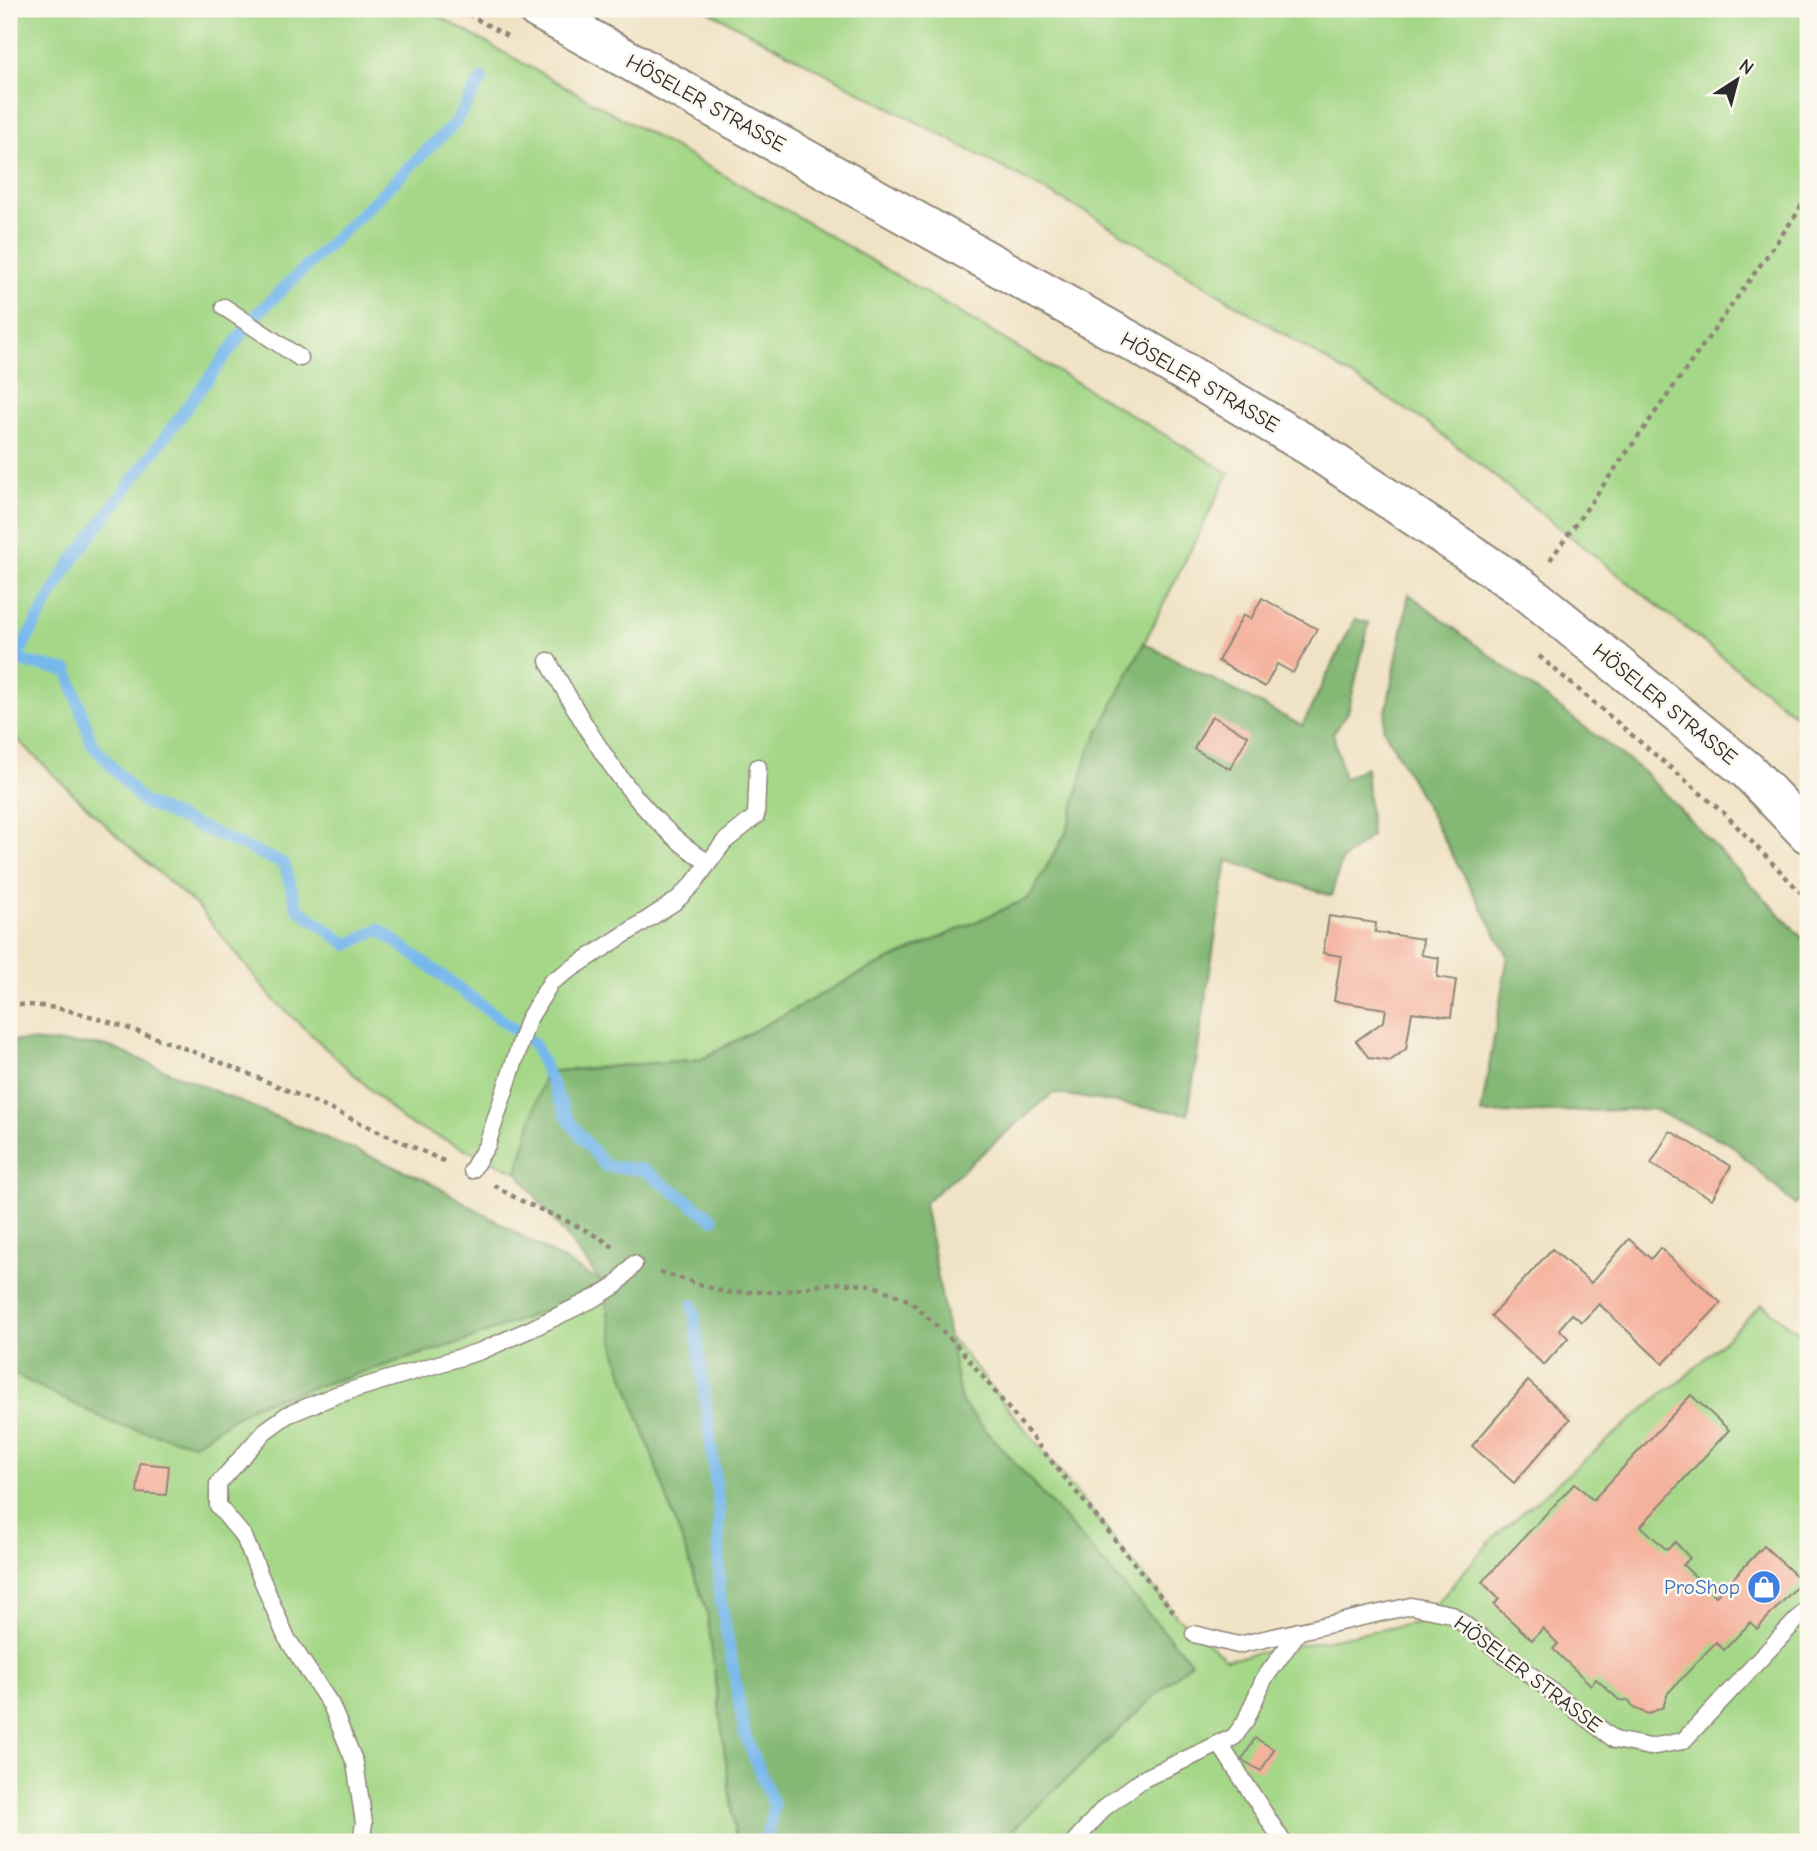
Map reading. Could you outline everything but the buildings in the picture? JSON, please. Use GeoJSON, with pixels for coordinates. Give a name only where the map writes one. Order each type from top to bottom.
{"type":"FeatureCollection","features":[{"type":"Feature","properties":{"kind":"main road","name":"HÖSELER STRASSE"},"geometry":{"type":"LineString","coordinates":[[537,9],[1147,350],[1311,447],[1525,590],[1748,771],[1808,834]]}},
{"type":"Feature","properties":{"kind":"lane"},"geometry":{"type":"LineString","coordinates":[[225,307],[300,358]]}},
{"type":"Feature","properties":{"kind":"lane"},"geometry":{"type":"LineString","coordinates":[[548,661],[600,751],[650,813],[682,846],[707,862]]}},
{"type":"Feature","properties":{"kind":"lane"},"geometry":{"type":"LineString","coordinates":[[472,1170],[487,1145],[528,1020],[551,982],[659,914],[693,884],[724,842],[755,816],[758,767]]}},
{"type":"Feature","properties":{"kind":"lane"},"geometry":{"type":"LineString","coordinates":[[361,1842],[364,1823],[355,1763],[331,1705],[278,1619],[244,1537],[218,1506],[218,1484],[265,1431],[286,1415],[336,1395],[481,1351],[597,1297],[616,1284],[635,1264]]}},
{"type":"Feature","properties":{"kind":"lane","name":"HÖSELER STRASSE"},"geometry":{"type":"LineString","coordinates":[[1194,1634],[1238,1646],[1411,1606],[1451,1614],[1615,1740],[1650,1748],[1683,1741],[1808,1608]]}},
{"type":"Feature","properties":{"kind":"lane"},"geometry":{"type":"LineString","coordinates":[[1074,1842],[1104,1808],[1143,1779],[1234,1737],[1245,1722],[1264,1679],[1298,1631]]}},
{"type":"Feature","properties":{"kind":"lane"},"geometry":{"type":"LineString","coordinates":[[1219,1743],[1283,1842]]}},
{"type":"Feature","properties":{"kind":"path"},"geometry":{"type":"LineString","coordinates":[[459,9],[520,43]]}},
{"type":"Feature","properties":{"kind":"path"},"geometry":{"type":"LineString","coordinates":[[1525,590],[1548,562],[1796,215],[1808,193]]}},
{"type":"Feature","properties":{"kind":"path"},"geometry":{"type":"LineString","coordinates":[[1531,648],[1725,814],[1808,900]]}},
{"type":"Feature","properties":{"kind":"green space"},"geometry":{"type":"Polygon","coordinates":[[[9,9],[426,9],[793,214],[1229,473],[1089,753],[1067,831],[1029,898],[863,972],[702,1059],[546,1072],[517,1172],[405,1122],[273,999],[199,908],[117,836],[16,738],[9,736],[9,9]]]}},
{"type":"Feature","properties":{"kind":"green space"},"geometry":{"type":"Polygon","coordinates":[[[705,9],[1808,9],[1808,725],[1426,422],[1093,216],[705,9]]]}},
{"type":"Feature","properties":{"kind":"green space"},"geometry":{"type":"Polygon","coordinates":[[[1409,594],[1645,773],[1808,944],[1808,1192],[1795,1205],[1729,1143],[1652,1109],[1481,1114],[1508,956],[1383,728],[1409,594]]]}},
{"type":"Feature","properties":{"kind":"green space"},"geometry":{"type":"Polygon","coordinates":[[[1355,619],[1369,623],[1348,712],[1333,733],[1344,779],[1366,767],[1371,836],[1342,860],[1331,896],[1227,860],[1188,1114],[1053,1093],[924,1203],[961,1402],[1191,1662],[1000,1842],[736,1842],[707,1612],[616,1353],[602,1283],[551,1308],[465,1341],[254,1405],[194,1444],[115,1424],[9,1372],[9,1040],[108,1046],[424,1179],[601,1282],[517,1172],[545,1072],[702,1059],[863,972],[1029,898],[1067,831],[1088,753],[1144,643],[1302,726],[1355,619]]]}},
{"type":"Feature","properties":{"kind":"green space"},"geometry":{"type":"Polygon","coordinates":[[[602,1283],[910,1301],[957,1345],[1177,1617],[1227,1659],[1421,1622],[1494,1537],[1664,1392],[1680,1382],[1762,1304],[1808,1340],[1808,1842],[9,1842],[9,1372],[194,1444],[254,1405],[465,1341],[551,1308],[602,1283]]]}},
{"type":"Feature","properties":{"kind":"waterway"},"geometry":{"type":"LineString","coordinates":[[15,660],[67,568],[256,315],[455,123],[482,79]]}},
{"type":"Feature","properties":{"kind":"waterway"},"geometry":{"type":"LineString","coordinates":[[9,659],[68,671],[92,744],[143,802],[284,864],[297,908],[348,945],[379,929],[534,1044],[569,1121],[605,1166],[644,1170],[713,1219]]}},
{"type":"Feature","properties":{"kind":"waterway"},"geometry":{"type":"LineString","coordinates":[[693,1305],[719,1509],[719,1591],[745,1735],[774,1806],[765,1842]]}},
{"type":"Feature","properties":{"kind":"place","name":"ProShop"},"geometry":{"type":"Point","coordinates":[1764,1587]}}]}
